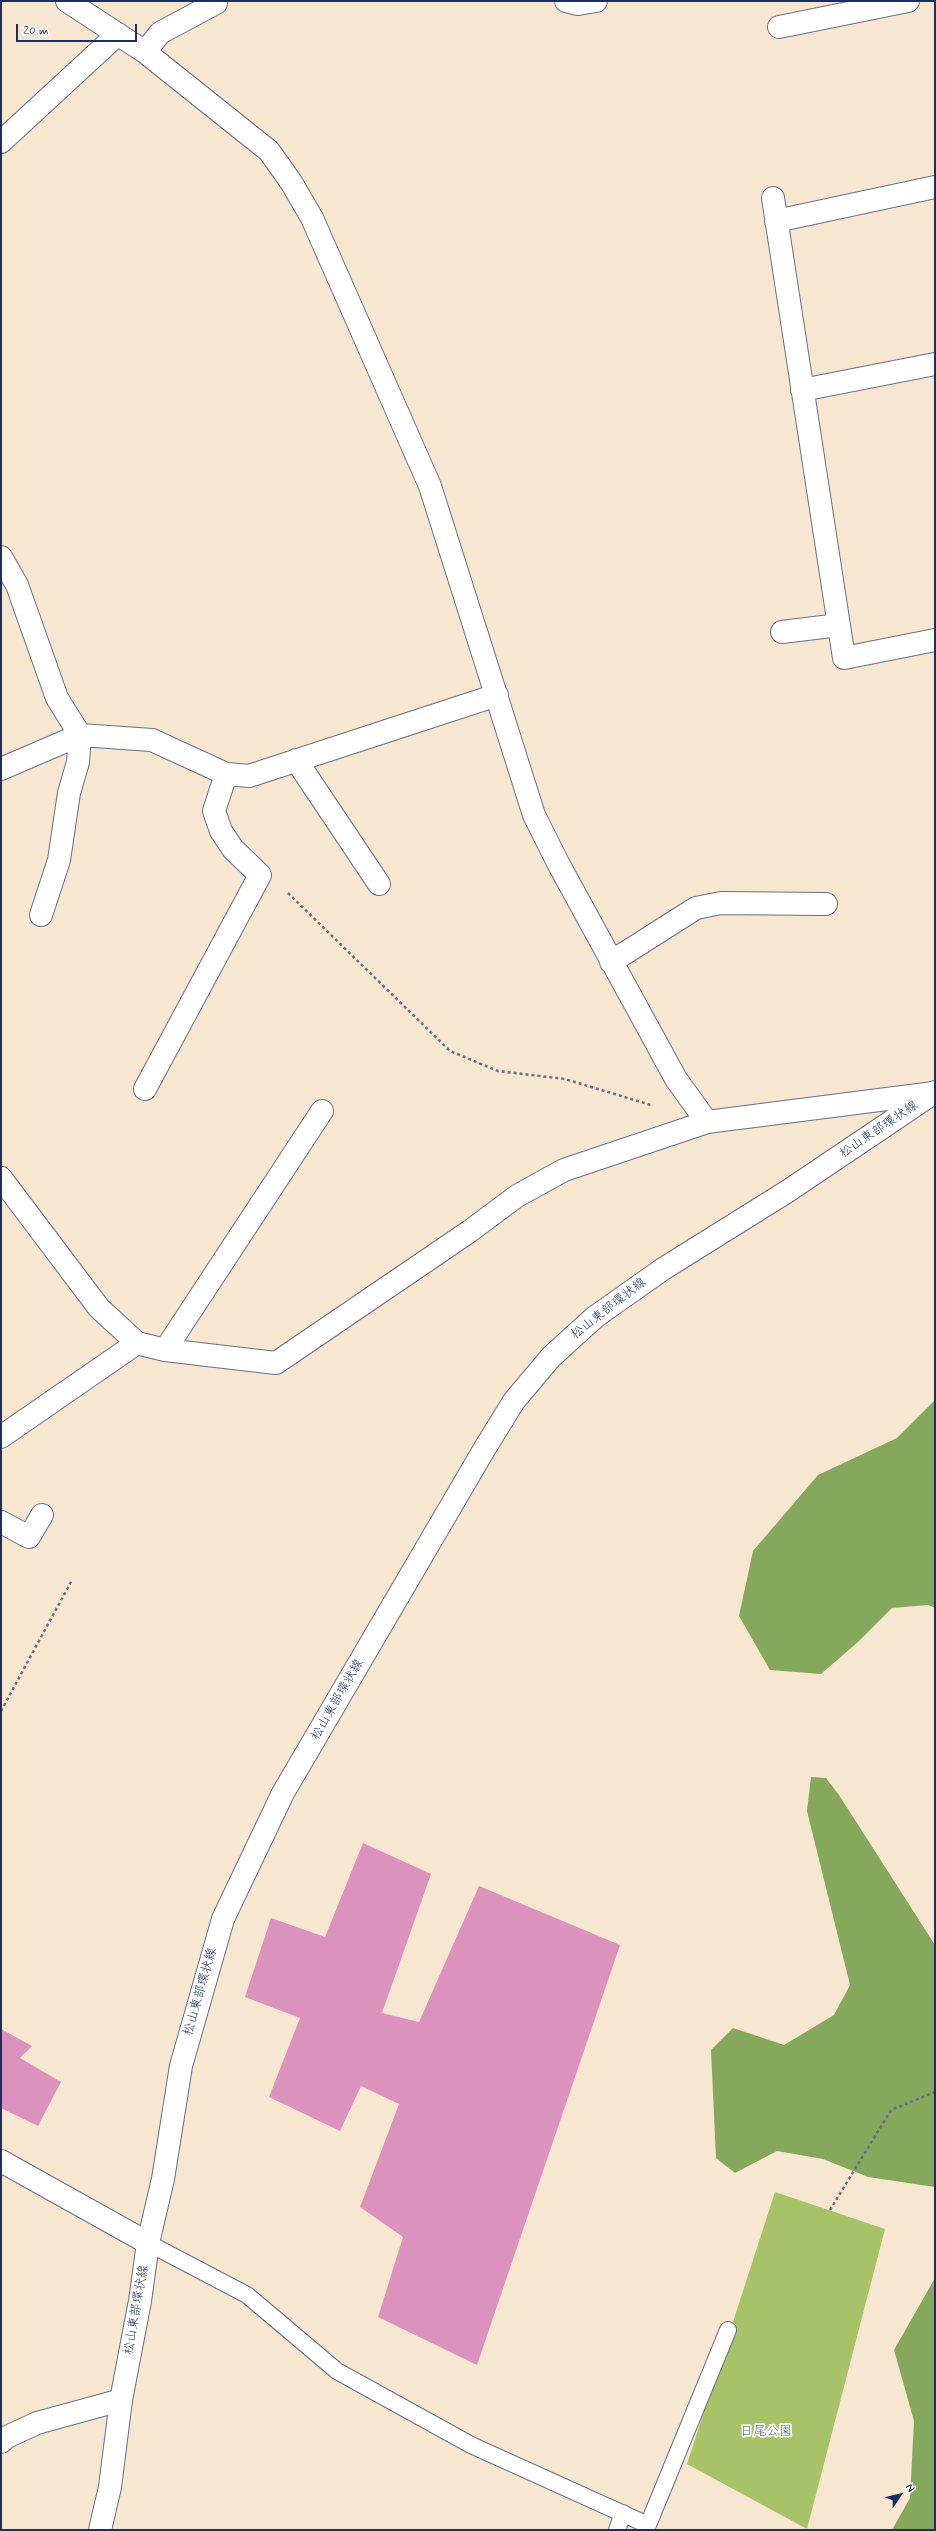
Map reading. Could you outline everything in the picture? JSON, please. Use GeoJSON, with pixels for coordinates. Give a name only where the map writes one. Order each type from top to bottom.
{"type":"FeatureCollection","features":[{"type":"Feature","properties":{"kind":"street"},"geometry":{"type":"LineString","coordinates":[[67,1],[144,52],[269,151],[291,182],[312,218],[430,486],[534,815],[558,864],[676,1079],[707,1122]]}},
{"type":"Feature","properties":{"kind":"street"},"geometry":{"type":"LineString","coordinates":[[566,1],[578,4],[596,1]]}},
{"type":"Feature","properties":{"kind":"street"},"geometry":{"type":"LineString","coordinates":[[779,27],[908,1]]}},
{"type":"Feature","properties":{"kind":"street"},"geometry":{"type":"LineString","coordinates":[[144,52],[160,33],[216,3]]}},
{"type":"Feature","properties":{"kind":"street"},"geometry":{"type":"LineString","coordinates":[[1,142],[118,34]]}},
{"type":"Feature","properties":{"kind":"street"},"geometry":{"type":"LineString","coordinates":[[776,221],[935,187]]}},
{"type":"Feature","properties":{"kind":"street"},"geometry":{"type":"LineString","coordinates":[[773,198],[844,658],[935,640]]}},
{"type":"Feature","properties":{"kind":"street"},"geometry":{"type":"LineString","coordinates":[[802,390],[935,364]]}},
{"type":"Feature","properties":{"kind":"street"},"geometry":{"type":"LineString","coordinates":[[1,557],[17,585],[57,698],[80,735],[78,762],[69,792],[59,860],[42,915]]}},
{"type":"Feature","properties":{"kind":"street"},"geometry":{"type":"LineString","coordinates":[[782,632],[840,625]]}},
{"type":"Feature","properties":{"kind":"street"},"geometry":{"type":"LineString","coordinates":[[1,769],[80,735],[152,740],[226,774],[249,776],[497,695]]}},
{"type":"Feature","properties":{"kind":"street"},"geometry":{"type":"LineString","coordinates":[[296,760],[378,884]]}},
{"type":"Feature","properties":{"kind":"street"},"geometry":{"type":"LineString","coordinates":[[145,1089],[260,875],[233,849],[221,831],[214,811],[226,774]]}},
{"type":"Feature","properties":{"kind":"street"},"geometry":{"type":"LineString","coordinates":[[612,962],[696,908],[721,902],[826,904]]}},
{"type":"Feature","properties":{"kind":"street"},"geometry":{"type":"LineString","coordinates":[[1,1178],[99,1308],[137,1343],[165,1350],[276,1363],[523,1192],[564,1170],[707,1122],[934,1092]]}},
{"type":"Feature","properties":{"kind":"street","name":"松山東部環状線"},"geometry":{"type":"LineString","coordinates":[[100,2530],[110,2487],[121,2400],[140,2301],[148,2243],[163,2179],[181,2066],[223,1919],[283,1793],[514,1401],[551,1357],[595,1317],[663,1269],[788,1192],[934,1092]]}},
{"type":"Feature","properties":{"kind":"street"},"geometry":{"type":"LineString","coordinates":[[165,1350],[322,1111]]}},
{"type":"Feature","properties":{"kind":"street"},"geometry":{"type":"LineString","coordinates":[[1,1437],[137,1343]]}},
{"type":"Feature","properties":{"kind":"street"},"geometry":{"type":"LineString","coordinates":[[1,1522],[29,1537],[42,1516]]}},
{"type":"Feature","properties":{"kind":"street"},"geometry":{"type":"LineString","coordinates":[[1,2161],[148,2243]]}},
{"type":"Feature","properties":{"kind":"street"},"geometry":{"type":"LineString","coordinates":[[1,2442],[7,2436],[37,2423],[121,2400]]}},
{"type":"Feature","properties":{"kind":"lane"},"geometry":{"type":"LineString","coordinates":[[148,2243],[247,2295],[337,2371],[471,2445],[648,2525],[728,2330]]}},
{"type":"Feature","properties":{"kind":"lane"},"geometry":{"type":"LineString","coordinates":[[617,2530],[623,2513]]}},
{"type":"Feature","properties":{"kind":"path"},"geometry":{"type":"LineString","coordinates":[[260,875],[276,882],[450,1051],[498,1071],[565,1079],[654,1106]]}},
{"type":"Feature","properties":{"kind":"path"},"geometry":{"type":"LineString","coordinates":[[1,1711],[72,1580]]}},
{"type":"Feature","properties":{"kind":"path"},"geometry":{"type":"LineString","coordinates":[[830,2210],[891,2110],[935,2092]]}},
{"type":"Feature","properties":{"kind":"green space"},"geometry":{"type":"Polygon","coordinates":[[[935,1400],[935,1608],[928,1605],[892,1608],[858,1642],[821,1674],[770,1670],[739,1616],[753,1551],[818,1475],[897,1438],[935,1400]]]}},
{"type":"Feature","properties":{"kind":"green space"},"geometry":{"type":"Polygon","coordinates":[[[811,1777],[826,1778],[839,1795],[935,1945],[935,2187],[868,2177],[823,2159],[777,2151],[735,2173],[716,2158],[711,2050],[733,2028],[784,2045],[834,2015],[850,1985],[807,1811],[811,1777]]]}},
{"type":"Feature","properties":{"kind":"green space","name":"日尾公園"},"geometry":{"type":"Polygon","coordinates":[[[775,2192],[885,2229],[807,2529],[687,2464],[775,2192]]]}},
{"type":"Feature","properties":{"kind":"green space"},"geometry":{"type":"Polygon","coordinates":[[[935,2278],[935,2530],[892,2530],[910,2498],[914,2421],[894,2350],[935,2278]]]}},
{"type":"Feature","properties":{"kind":"building"},"geometry":{"type":"Polygon","coordinates":[[[363,1843],[431,1874],[382,2013],[419,2022],[479,1886],[620,1945],[477,2365],[378,2317],[403,2237],[360,2207],[399,2104],[361,2086],[340,2131],[269,2097],[300,2018],[245,1997],[271,1918],[325,1937],[363,1843]]]}},
{"type":"Feature","properties":{"kind":"building"},"geometry":{"type":"Polygon","coordinates":[[[1,2029],[32,2046],[20,2058],[61,2082],[38,2126],[1,2108],[1,2029]]]}}]}
